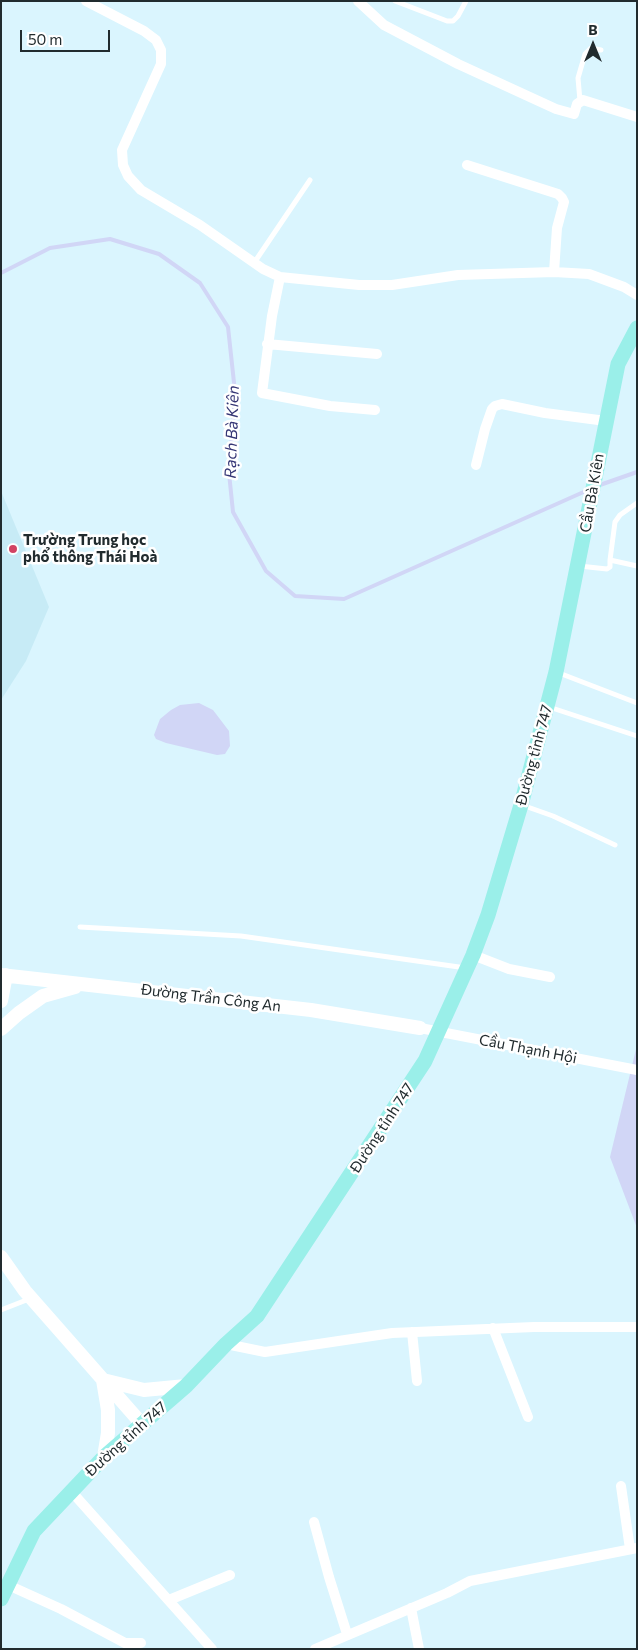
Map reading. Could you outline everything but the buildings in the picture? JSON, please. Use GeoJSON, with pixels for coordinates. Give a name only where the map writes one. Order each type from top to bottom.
{"type":"FeatureCollection","features":[{"type":"Feature","properties":{"kind":"main road"},"geometry":{"type":"LineString","coordinates":[[605,426],[618,364],[637,328]]}},
{"type":"Feature","properties":{"kind":"main road","name":"Cầu Bà Kiên"},"geometry":{"type":"LineString","coordinates":[[580,560],[605,426]]}},
{"type":"Feature","properties":{"kind":"main road","name":"Đường tỉnh 747"},"geometry":{"type":"LineString","coordinates":[[5,1592],[34,1531],[104,1457],[186,1386],[226,1344],[257,1316],[425,1061],[488,915],[521,805],[556,672],[580,560]]}},
{"type":"Feature","properties":{"kind":"street"},"geometry":{"type":"LineString","coordinates":[[86,1],[144,30],[156,40],[161,50],[161,64],[122,150],[123,165],[128,176],[141,190],[200,225],[254,263],[280,277],[359,285],[392,285],[458,275],[554,272],[589,274],[624,287],[637,295]]}},
{"type":"Feature","properties":{"kind":"street"},"geometry":{"type":"LineString","coordinates":[[358,1],[384,25],[458,64],[556,109],[574,114],[580,101],[583,100],[637,117]]}},
{"type":"Feature","properties":{"kind":"street"},"geometry":{"type":"LineString","coordinates":[[467,165],[558,194],[562,198],[564,202],[557,228],[554,272]]}},
{"type":"Feature","properties":{"kind":"street"},"geometry":{"type":"LineString","coordinates":[[280,277],[267,344],[261,388],[262,393],[265,395],[375,410]]}},
{"type":"Feature","properties":{"kind":"street"},"geometry":{"type":"LineString","coordinates":[[267,344],[377,354]]}},
{"type":"Feature","properties":{"kind":"street"},"geometry":{"type":"LineString","coordinates":[[476,465],[483,436],[492,409],[495,406],[502,404],[605,426]]}},
{"type":"Feature","properties":{"kind":"street"},"geometry":{"type":"LineString","coordinates":[[469,961],[550,977]]}},
{"type":"Feature","properties":{"kind":"street"},"geometry":{"type":"LineString","coordinates":[[1,1001],[4,975]]}},
{"type":"Feature","properties":{"kind":"street","name":"Đường Trần Công An"},"geometry":{"type":"LineString","coordinates":[[4,975],[311,1010],[420,1028]]}},
{"type":"Feature","properties":{"kind":"street"},"geometry":{"type":"LineString","coordinates":[[1,1030],[43,996],[62,989],[92,985]]}},
{"type":"Feature","properties":{"kind":"street","name":"Cầu Thạnh Hội"},"geometry":{"type":"LineString","coordinates":[[420,1028],[637,1070]]}},
{"type":"Feature","properties":{"kind":"street"},"geometry":{"type":"LineString","coordinates":[[1,1257],[31,1297],[141,1423]]}},
{"type":"Feature","properties":{"kind":"street"},"geometry":{"type":"LineString","coordinates":[[226,1344],[265,1352],[412,1332],[493,1328],[637,1326]]}},
{"type":"Feature","properties":{"kind":"street"},"geometry":{"type":"LineString","coordinates":[[493,1328],[528,1417]]}},
{"type":"Feature","properties":{"kind":"street"},"geometry":{"type":"LineString","coordinates":[[412,1332],[417,1381]]}},
{"type":"Feature","properties":{"kind":"street"},"geometry":{"type":"LineString","coordinates":[[103,1380],[144,1390],[186,1386]]}},
{"type":"Feature","properties":{"kind":"street"},"geometry":{"type":"LineString","coordinates":[[103,1380],[108,1410],[108,1433],[104,1457]]}},
{"type":"Feature","properties":{"kind":"street"},"geometry":{"type":"LineString","coordinates":[[315,1649],[470,1581],[633,1548],[620,1486]]}},
{"type":"Feature","properties":{"kind":"street"},"geometry":{"type":"LineString","coordinates":[[71,1491],[212,1649]]}},
{"type":"Feature","properties":{"kind":"street"},"geometry":{"type":"LineString","coordinates":[[314,1522],[328,1577],[347,1634]]}},
{"type":"Feature","properties":{"kind":"street"},"geometry":{"type":"LineString","coordinates":[[169,1600],[230,1575]]}},
{"type":"Feature","properties":{"kind":"street"},"geometry":{"type":"LineString","coordinates":[[5,1592],[61,1609],[125,1643],[141,1643]]}},
{"type":"Feature","properties":{"kind":"street"},"geometry":{"type":"LineString","coordinates":[[411,1608],[418,1649]]}},
{"type":"Feature","properties":{"kind":"lane"},"geometry":{"type":"LineString","coordinates":[[395,1],[447,21],[453,21],[458,16],[466,1]]}},
{"type":"Feature","properties":{"kind":"lane"},"geometry":{"type":"LineString","coordinates":[[580,101],[578,78],[585,54],[591,48],[601,50]]}},
{"type":"Feature","properties":{"kind":"lane"},"geometry":{"type":"LineString","coordinates":[[254,263],[310,180]]}},
{"type":"Feature","properties":{"kind":"lane"},"geometry":{"type":"LineString","coordinates":[[580,560],[607,570],[610,567],[615,522],[620,515],[637,504]]}},
{"type":"Feature","properties":{"kind":"lane"},"geometry":{"type":"LineString","coordinates":[[610,560],[637,566]]}},
{"type":"Feature","properties":{"kind":"lane"},"geometry":{"type":"LineString","coordinates":[[556,672],[637,703]]}},
{"type":"Feature","properties":{"kind":"lane"},"geometry":{"type":"LineString","coordinates":[[547,706],[637,736]]}},
{"type":"Feature","properties":{"kind":"lane"},"geometry":{"type":"LineString","coordinates":[[521,805],[553,816],[615,845]]}},
{"type":"Feature","properties":{"kind":"lane"},"geometry":{"type":"LineString","coordinates":[[80,927],[241,936],[469,961]]}},
{"type":"Feature","properties":{"kind":"lane"},"geometry":{"type":"LineString","coordinates":[[1,1310],[31,1297]]}},
{"type":"Feature","properties":{"kind":"shaded area","name":"Trường Trung học phổ thông Thái Hoà"},"geometry":{"type":"Polygon","coordinates":[[[1,491],[49,607],[26,661],[1,700],[1,491]]]}},
{"type":"Feature","properties":{"kind":"shaded area"},"geometry":{"type":"Polygon","coordinates":[[[199,703],[213,710],[229,731],[230,746],[225,754],[217,755],[156,739],[154,735],[160,719],[180,705],[199,703]]]}},
{"type":"Feature","properties":{"kind":"shaded area"},"geometry":{"type":"Polygon","coordinates":[[[637,1045],[637,1228],[610,1157],[637,1045]]]}},
{"type":"Feature","properties":{"kind":"waterway","name":"Rạch Bà Kiên"},"geometry":{"type":"LineString","coordinates":[[1,273],[50,248],[110,239],[159,254],[200,283],[228,327],[235,392],[229,473],[233,512],[266,571],[295,596],[344,599],[588,490]]}},
{"type":"Feature","properties":{"kind":"waterway","name":"Rạch Bà Kiên"},"geometry":{"type":"LineString","coordinates":[[597,486],[637,472]]}},
{"type":"Feature","properties":{"kind":"place","name":"Trường Trung học phổ thông Thái Hoà"},"geometry":{"type":"Point","coordinates":[13,549]}}]}
